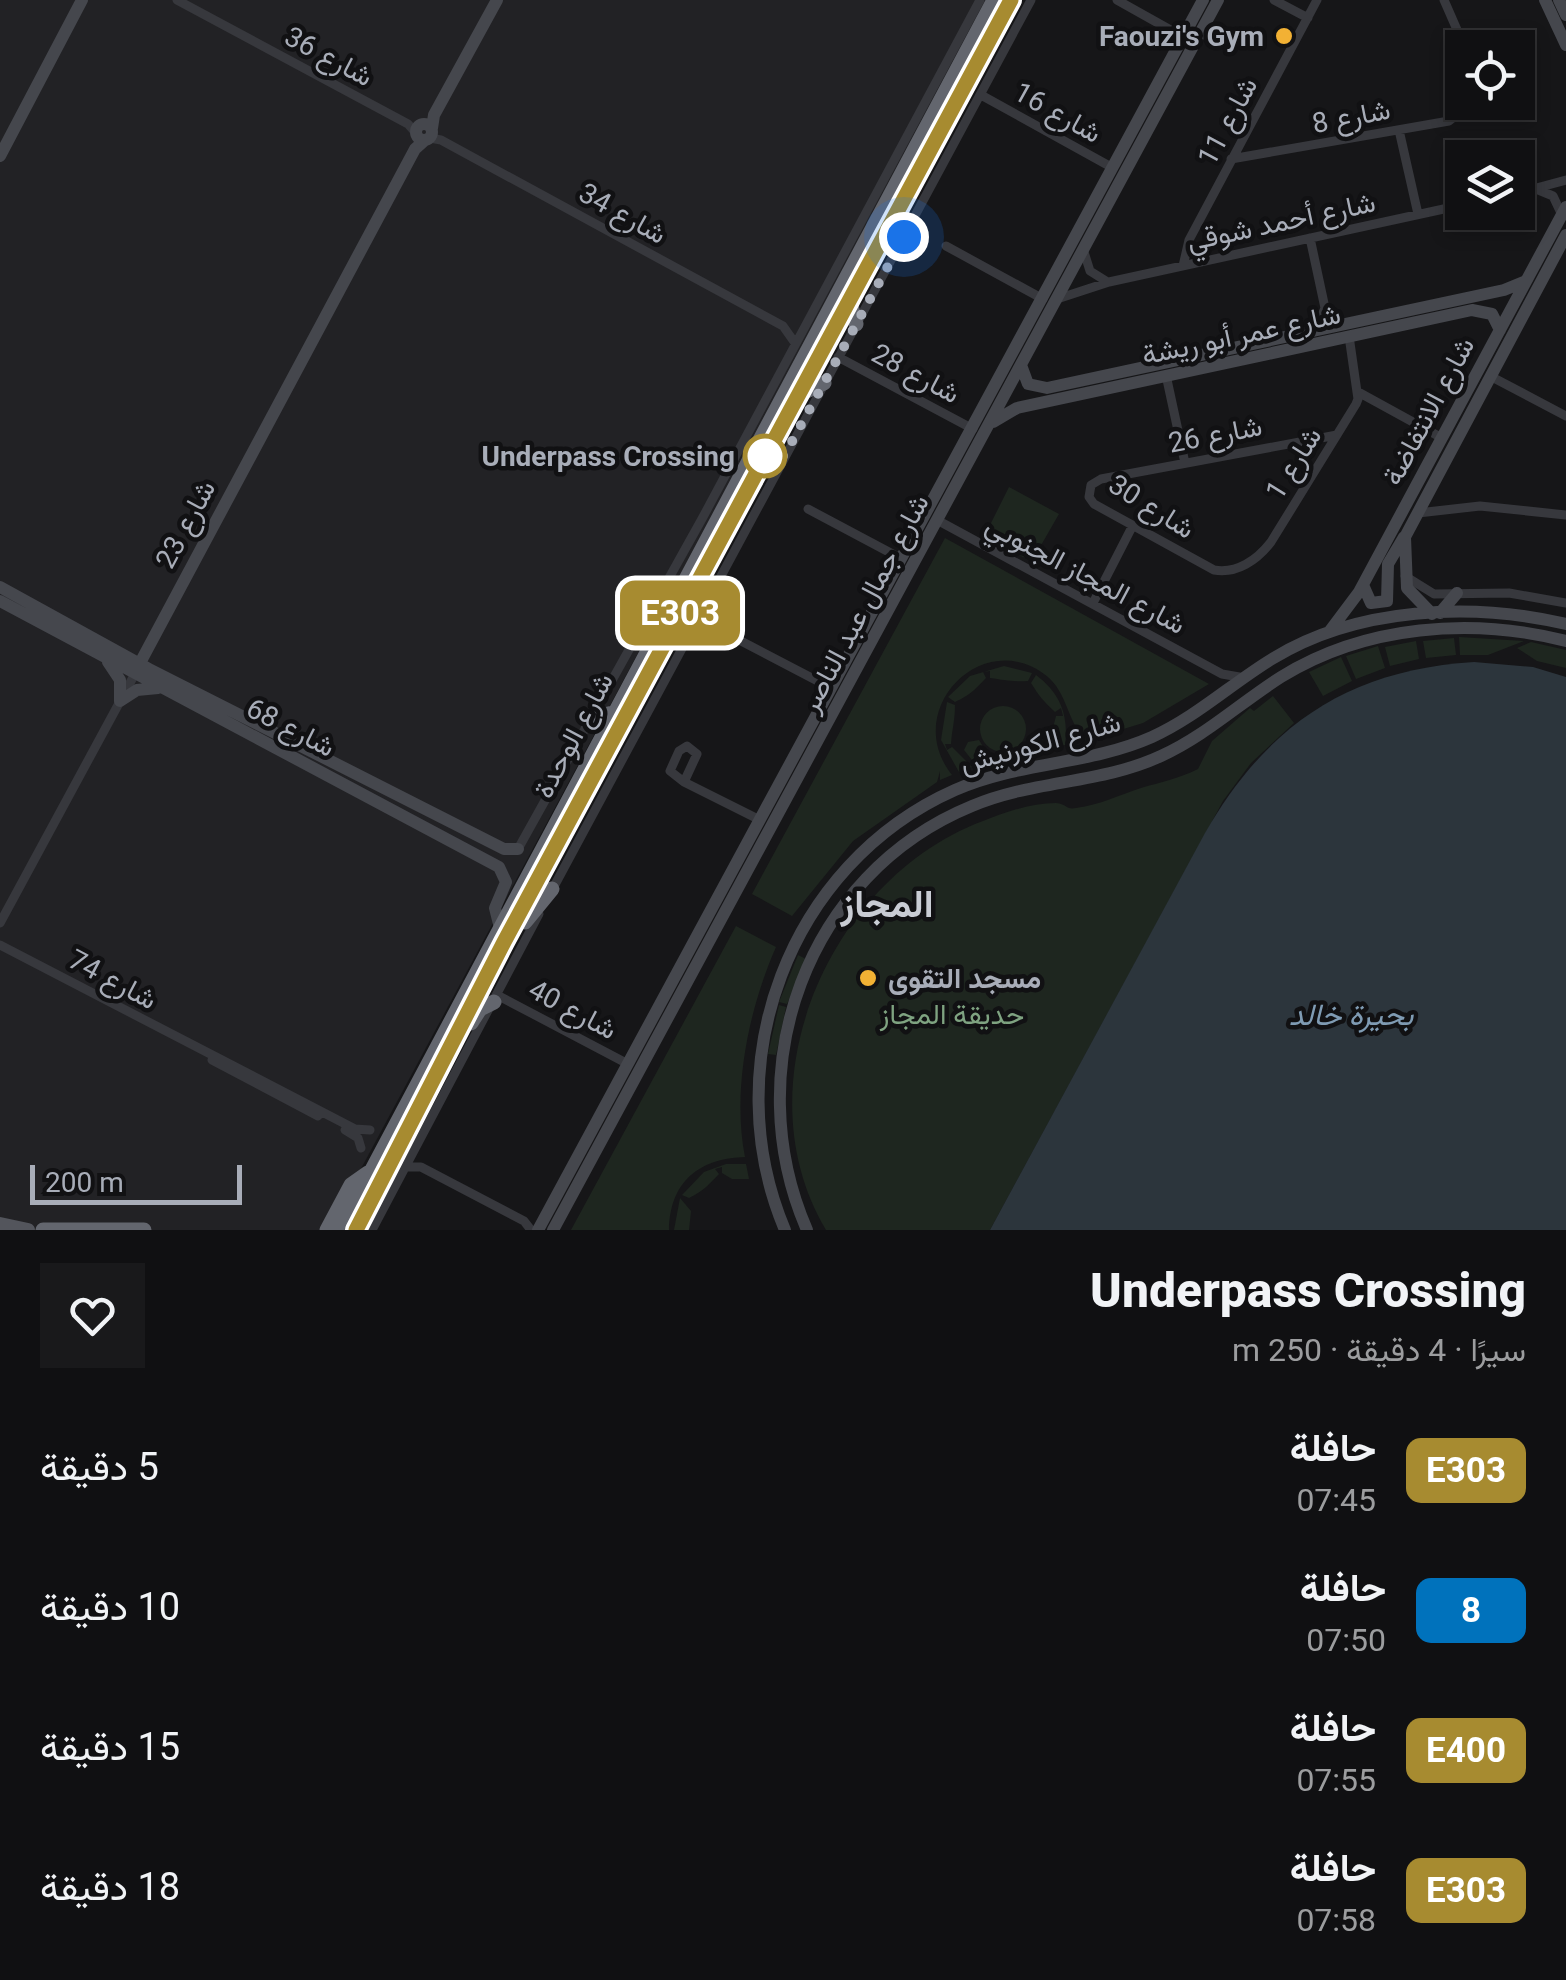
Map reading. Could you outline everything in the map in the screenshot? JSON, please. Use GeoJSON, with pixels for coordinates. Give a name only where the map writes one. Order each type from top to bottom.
{"type":"FeatureCollection","features":[{"type":"Feature","properties":{"kind":"highway","name":"شارع الوحدة"},"geometry":{"type":"LineString","coordinates":[[356,1230],[454,1040],[558,818],[748,457],[812,324],[877,216],[994,0]]}},
{"type":"Feature","properties":{"kind":"highway","name":"شارع الوحدة"},"geometry":{"type":"LineString","coordinates":[[340,1230],[1010,0]]}},
{"type":"Feature","properties":{"kind":"highway"},"geometry":{"type":"LineString","coordinates":[[872,196],[877,216]]}},
{"type":"Feature","properties":{"kind":"highway"},"geometry":{"type":"LineString","coordinates":[[849,299],[856,324]]}},
{"type":"Feature","properties":{"kind":"highway"},"geometry":{"type":"LineString","coordinates":[[796,397],[824,383]]}},
{"type":"Feature","properties":{"kind":"highway"},"geometry":{"type":"LineString","coordinates":[[730,463],[748,457]]}},
{"type":"Feature","properties":{"kind":"highway"},"geometry":{"type":"LineString","coordinates":[[594,718],[613,714]]}},
{"type":"Feature","properties":{"kind":"highway"},"geometry":{"type":"LineString","coordinates":[[551,794],[558,818]]}},
{"type":"Feature","properties":{"kind":"highway"},"geometry":{"type":"LineString","coordinates":[[502,935],[552,889]]}},
{"type":"Feature","properties":{"kind":"highway"},"geometry":{"type":"LineString","coordinates":[[454,1040],[496,998]]}},
{"type":"Feature","properties":{"kind":"highway"},"geometry":{"type":"LineString","coordinates":[[327,1230],[351,1185],[371,1172]]}},
{"type":"Feature","properties":{"kind":"highway"},"geometry":{"type":"LineString","coordinates":[[43,1230],[144,1230]]}},
{"type":"Feature","properties":{"kind":"main road"},"geometry":{"type":"LineString","coordinates":[[0,1224],[28,1230]]}},
{"type":"Feature","properties":{"kind":"street"},"geometry":{"type":"LineString","coordinates":[[0,156],[82,0]]}},
{"type":"Feature","properties":{"kind":"street","name":"شارع 36"},"geometry":{"type":"LineString","coordinates":[[176,0],[424,132]]}},
{"type":"Feature","properties":{"kind":"street","name":"شارع 23"},"geometry":{"type":"LineString","coordinates":[[0,923],[497,0]]}},
{"type":"Feature","properties":{"kind":"street"},"geometry":{"type":"LineString","coordinates":[[518,849],[594,718],[795,343],[812,324],[872,196],[980,0]]}},
{"type":"Feature","properties":{"kind":"street"},"geometry":{"type":"LineString","coordinates":[[372,1230],[1031,0]]}},
{"type":"Feature","properties":{"kind":"street"},"geometry":{"type":"LineString","coordinates":[[1117,0],[1180,44],[1170,76],[1175,81]]}},
{"type":"Feature","properties":{"kind":"street","name":"شارع جمال عبد الناصر"},"geometry":{"type":"LineString","coordinates":[[531,1227],[550,1220],[584,1174],[938,520],[980,428],[1021,365],[1113,168],[1203,0]]}},
{"type":"Feature","properties":{"kind":"street","name":"شارع جمال عبد الناصر"},"geometry":{"type":"LineString","coordinates":[[550,1220],[590,1134],[830,688],[1050,299],[1084,248],[1218,0]]}},
{"type":"Feature","properties":{"kind":"street"},"geometry":{"type":"LineString","coordinates":[[1274,0],[1308,18]]}},
{"type":"Feature","properties":{"kind":"street","name":"شارع 11"},"geometry":{"type":"LineString","coordinates":[[1184,266],[1189,240],[1318,0]]}},
{"type":"Feature","properties":{"kind":"street"},"geometry":{"type":"LineString","coordinates":[[1445,0],[1458,30]]}},
{"type":"Feature","properties":{"kind":"street"},"geometry":{"type":"LineString","coordinates":[[1545,0],[1564,38]]}},
{"type":"Feature","properties":{"kind":"street"},"geometry":{"type":"LineString","coordinates":[[1559,0],[1566,15]]}},
{"type":"Feature","properties":{"kind":"street","name":"شارع 16"},"geometry":{"type":"LineString","coordinates":[[981,96],[1113,168]]}},
{"type":"Feature","properties":{"kind":"street"},"geometry":{"type":"LineString","coordinates":[[1131,158],[1146,123],[1138,120]]}},
{"type":"Feature","properties":{"kind":"street","name":"شارع 8"},"geometry":{"type":"LineString","coordinates":[[1231,159],[1454,120]]}},
{"type":"Feature","properties":{"kind":"street"},"geometry":{"type":"LineString","coordinates":[[1399,130],[1418,214]]}},
{"type":"Feature","properties":{"kind":"street","name":"شارع 34"},"geometry":{"type":"LineString","coordinates":[[424,132],[783,326],[795,343]]}},
{"type":"Feature","properties":{"kind":"street"},"geometry":{"type":"LineString","coordinates":[[1536,189],[1566,180]]}},
{"type":"Feature","properties":{"kind":"street"},"geometry":{"type":"LineString","coordinates":[[1536,189],[1553,196],[1564,211]]}},
{"type":"Feature","properties":{"kind":"street","name":"شارع أحمد شوقي"},"geometry":{"type":"LineString","coordinates":[[1050,299],[1109,282],[1445,208]]}},
{"type":"Feature","properties":{"kind":"street","name":"شارع الانتفاضة"},"geometry":{"type":"LineString","coordinates":[[1328,634],[1363,585],[1564,211]]}},
{"type":"Feature","properties":{"kind":"street","name":"شارع الانتفاضة"},"geometry":{"type":"LineString","coordinates":[[1363,585],[1370,603],[1387,600],[1388,564],[1566,235]]}},
{"type":"Feature","properties":{"kind":"street"},"geometry":{"type":"LineString","coordinates":[[1310,238],[1325,308],[1346,330],[1360,394],[1442,438]]}},
{"type":"Feature","properties":{"kind":"street"},"geometry":{"type":"LineString","coordinates":[[946,246],[1050,299]]}},
{"type":"Feature","properties":{"kind":"street"},"geometry":{"type":"LineString","coordinates":[[1084,248],[1090,271],[1109,282]]}},
{"type":"Feature","properties":{"kind":"street","name":"شارع عمر أبو ريشة"},"geometry":{"type":"LineString","coordinates":[[980,428],[1010,410],[1166,376],[1526,282]]}},
{"type":"Feature","properties":{"kind":"street"},"geometry":{"type":"LineString","coordinates":[[1316,330],[1325,308]]}},
{"type":"Feature","properties":{"kind":"street"},"geometry":{"type":"LineString","coordinates":[[1376,331],[1384,324],[1415,316],[1416,309]]}},
{"type":"Feature","properties":{"kind":"street","name":"شارع عمر أبو ريشة"},"geometry":{"type":"LineString","coordinates":[[1021,365],[1025,380],[1042,389],[1316,330],[1376,331],[1478,309],[1492,314],[1500,330]]}},
{"type":"Feature","properties":{"kind":"street","name":"شارع 34"},"geometry":{"type":"LineString","coordinates":[[783,326],[812,324]]}},
{"type":"Feature","properties":{"kind":"street","name":"شارع 28"},"geometry":{"type":"LineString","coordinates":[[838,357],[980,428]]}},
{"type":"Feature","properties":{"kind":"street"},"geometry":{"type":"LineString","coordinates":[[1106,388],[1109,380],[1139,374],[1147,366]]}},
{"type":"Feature","properties":{"kind":"street"},"geometry":{"type":"LineString","coordinates":[[1166,376],[1186,463]]}},
{"type":"Feature","properties":{"kind":"street"},"geometry":{"type":"LineString","coordinates":[[1490,376],[1566,416]]}},
{"type":"Feature","properties":{"kind":"street","name":"شارع 1"},"geometry":{"type":"LineString","coordinates":[[1208,567],[1233,570],[1263,552],[1360,394]]}},
{"type":"Feature","properties":{"kind":"street","name":"شارع 26"},"geometry":{"type":"LineString","coordinates":[[1101,479],[1337,435]]}},
{"type":"Feature","properties":{"kind":"street","name":"شارع 30"},"geometry":{"type":"LineString","coordinates":[[1101,479],[1091,485],[1090,500],[1208,567]]}},
{"type":"Feature","properties":{"kind":"street"},"geometry":{"type":"LineString","coordinates":[[1418,513],[1480,506],[1566,516]]}},
{"type":"Feature","properties":{"kind":"street"},"geometry":{"type":"LineString","coordinates":[[808,509],[902,559],[903,568],[893,588],[898,592]]}},
{"type":"Feature","properties":{"kind":"street","name":"شارع المجاز الجنوبي"},"geometry":{"type":"LineString","coordinates":[[938,520],[1213,668],[1245,678]]}},
{"type":"Feature","properties":{"kind":"street"},"geometry":{"type":"LineString","coordinates":[[1093,603],[1132,525]]}},
{"type":"Feature","properties":{"kind":"street"},"geometry":{"type":"LineString","coordinates":[[1404,537],[1404,575],[1412,597],[1436,613],[1457,593]]}},
{"type":"Feature","properties":{"kind":"street"},"geometry":{"type":"LineString","coordinates":[[1404,575],[1424,591],[1508,593],[1566,603]]}},
{"type":"Feature","properties":{"kind":"street","name":"شارع 68"},"geometry":{"type":"LineString","coordinates":[[0,587],[111,655]]}},
{"type":"Feature","properties":{"kind":"street","name":"شارع 68"},"geometry":{"type":"LineString","coordinates":[[0,601],[504,849],[518,849]]}},
{"type":"Feature","properties":{"kind":"street","name":"شارع الكورنيش"},"geometry":{"type":"LineString","coordinates":[[785,1230],[770,1189],[760,1135],[758,1077],[765,1024],[783,968],[810,917],[845,870],[884,834],[927,804],[973,783],[1029,766],[1131,745],[1220,698],[1287,650],[1328,634],[1436,613],[1509,614],[1566,624]]}},
{"type":"Feature","properties":{"kind":"street"},"geometry":{"type":"LineString","coordinates":[[697,618],[830,688]]}},
{"type":"Feature","properties":{"kind":"street","name":"شارع الكورنيش"},"geometry":{"type":"LineString","coordinates":[[808,1230],[785,1163],[781,1054],[804,970],[834,918],[861,884],[897,850],[952,815],[1010,793],[1102,776],[1146,763],[1202,734],[1285,675],[1351,644],[1404,632],[1474,628],[1566,641]]}},
{"type":"Feature","properties":{"kind":"street"},"geometry":{"type":"LineString","coordinates":[[858,665],[868,635],[863,629]]}},
{"type":"Feature","properties":{"kind":"street"},"geometry":{"type":"LineString","coordinates":[[150,644],[164,683],[137,690],[120,701],[120,680],[111,655],[150,644]]}},
{"type":"Feature","properties":{"kind":"street"},"geometry":{"type":"LineString","coordinates":[[1213,668],[1220,682],[1220,698]]}},
{"type":"Feature","properties":{"kind":"street","name":"شارع 68"},"geometry":{"type":"LineString","coordinates":[[164,683],[505,873],[506,882],[494,908],[502,935]]}},
{"type":"Feature","properties":{"kind":"street"},"geometry":{"type":"LineString","coordinates":[[263,741],[280,741],[358,782],[375,784]]}},
{"type":"Feature","properties":{"kind":"street"},"geometry":{"type":"LineString","coordinates":[[684,782],[760,820]]}},
{"type":"Feature","properties":{"kind":"street"},"geometry":{"type":"LineString","coordinates":[[952,815],[981,796],[982,788],[973,783]]}},
{"type":"Feature","properties":{"kind":"street"},"geometry":{"type":"LineString","coordinates":[[446,838],[465,838],[456,824]]}},
{"type":"Feature","properties":{"kind":"street","name":"شارع 74"},"geometry":{"type":"LineString","coordinates":[[3,945],[353,1134],[361,1148]]}},
{"type":"Feature","properties":{"kind":"street","name":"شارع 40"},"geometry":{"type":"LineString","coordinates":[[496,998],[628,1064]]}},
{"type":"Feature","properties":{"kind":"street","name":"شارع 74"},"geometry":{"type":"LineString","coordinates":[[194,1048],[239,1066],[355,1129],[370,1130]]}},
{"type":"Feature","properties":{"kind":"street"},"geometry":{"type":"LineString","coordinates":[[584,1174],[578,1170],[590,1134]]}},
{"type":"Feature","properties":{"kind":"street"},"geometry":{"type":"LineString","coordinates":[[760,1135],[768,1143],[773,1170],[781,1172],[785,1163]]}},
{"type":"Feature","properties":{"kind":"street"},"geometry":{"type":"LineString","coordinates":[[412,1151],[421,1167]]}},
{"type":"Feature","properties":{"kind":"street"},"geometry":{"type":"LineString","coordinates":[[404,1168],[421,1167],[531,1227]]}},
{"type":"Feature","properties":{"kind":"shaded area"},"geometry":{"type":"Polygon","coordinates":[[[0,0],[989,0],[328,1230],[0,1230],[0,0]]]}},
{"type":"Feature","properties":{"kind":"green space"},"geometry":{"type":"Polygon","coordinates":[[[1009,487],[1059,514],[1032,561],[983,539],[1009,487]]]}},
{"type":"Feature","properties":{"kind":"green space"},"geometry":{"type":"Polygon","coordinates":[[[945,538],[1209,684],[1143,723],[1071,745],[1073,727],[1079,732],[1048,677],[1023,663],[999,661],[976,668],[956,682],[943,701],[936,725],[939,750],[952,775],[940,780],[940,771],[937,782],[853,841],[792,916],[752,894],[945,538]]]}},
{"type":"Feature","properties":{"kind":"green space"},"geometry":{"type":"Polygon","coordinates":[[[1459,637],[1524,641],[1488,655],[1460,655],[1459,637]]]}},
{"type":"Feature","properties":{"kind":"green space"},"geometry":{"type":"Polygon","coordinates":[[[1454,638],[1456,655],[1426,658],[1423,641],[1454,638]]]}},
{"type":"Feature","properties":{"kind":"green space"},"geometry":{"type":"Polygon","coordinates":[[[1416,641],[1419,659],[1390,666],[1385,647],[1416,641]]]}},
{"type":"Feature","properties":{"kind":"green space"},"geometry":{"type":"Polygon","coordinates":[[[1531,642],[1566,650],[1566,668],[1537,661],[1517,648],[1531,642]]]}},
{"type":"Feature","properties":{"kind":"green space"},"geometry":{"type":"Polygon","coordinates":[[[1378,646],[1385,668],[1356,679],[1346,656],[1378,646]]]}},
{"type":"Feature","properties":{"kind":"green space"},"geometry":{"type":"Polygon","coordinates":[[[1341,657],[1352,681],[1323,696],[1309,672],[1341,657]]]}},
{"type":"Feature","properties":{"kind":"green space"},"geometry":{"type":"Polygon","coordinates":[[[1004,666],[1032,673],[1028,681],[1018,681],[990,678],[990,671],[984,672],[1004,666]]]}},
{"type":"Feature","properties":{"kind":"green space"},"geometry":{"type":"Polygon","coordinates":[[[983,672],[986,678],[969,694],[955,702],[948,697],[970,676],[983,672]]]}},
{"type":"Feature","properties":{"kind":"green space"},"geometry":{"type":"Polygon","coordinates":[[[1036,675],[1061,706],[1066,724],[1065,745],[1048,748],[1056,716],[1063,716],[1061,708],[1055,712],[1031,683],[1036,675]]]}},
{"type":"Feature","properties":{"kind":"green space","name":"حديقة المجاز"},"geometry":{"type":"Polygon","coordinates":[[[1273,696],[1294,723],[1251,763],[1223,801],[990,1230],[826,1230],[801,1173],[792,1113],[797,1051],[814,992],[843,937],[882,888],[929,849],[983,821],[1038,805],[1093,805],[1198,769],[1212,741],[1250,708],[1254,711],[1273,696]]]}},
{"type":"Feature","properties":{"kind":"green space"},"geometry":{"type":"Polygon","coordinates":[[[947,702],[955,705],[951,744],[945,744],[947,750],[952,747],[972,767],[959,772],[941,740],[947,702]]]}},
{"type":"Feature","properties":{"kind":"green space"},"geometry":{"type":"Polygon","coordinates":[[[1003,706],[1019,713],[1026,729],[1019,745],[1003,752],[987,745],[980,729],[987,713],[1003,706]]]}},
{"type":"Feature","properties":{"kind":"green space"},"geometry":{"type":"Polygon","coordinates":[[[979,740],[985,750],[1001,758],[976,765],[964,750],[968,742],[979,740]]]}},
{"type":"Feature","properties":{"kind":"green space"},"geometry":{"type":"Polygon","coordinates":[[[736,926],[776,947],[745,1051],[740,1105],[745,1157],[704,1166],[683,1183],[671,1211],[669,1230],[571,1230],[736,926]]]}},
{"type":"Feature","properties":{"kind":"green space"},"geometry":{"type":"Polygon","coordinates":[[[798,955],[806,959],[787,1004],[779,1002],[798,955]]]}},
{"type":"Feature","properties":{"kind":"green space"},"geometry":{"type":"Polygon","coordinates":[[[779,1005],[786,1007],[776,1055],[768,1054],[779,1005]]]}},
{"type":"Feature","properties":{"kind":"green space"},"geometry":{"type":"Polygon","coordinates":[[[726,1164],[746,1164],[749,1179],[732,1179],[722,1173],[722,1167],[715,1169],[719,1174],[702,1190],[689,1198],[682,1195],[704,1172],[726,1164]]]}},
{"type":"Feature","properties":{"kind":"green space"},"geometry":{"type":"Polygon","coordinates":[[[680,1198],[691,1211],[689,1230],[674,1230],[680,1198]]]}},
{"type":"Feature","properties":{"kind":"water","name":"بحيرة خالد"},"geometry":{"type":"Polygon","coordinates":[[[1474,662],[1533,667],[1566,677],[1566,1230],[990,1230],[1205,833],[1255,762],[1316,710],[1350,691],[1429,667],[1474,662]]]}},
{"type":"Feature","properties":{"kind":"bus line","name":"E303"},"geometry":{"type":"LineString","coordinates":[[356,1230],[504,942],[1011,0]]}},
{"type":"Feature","properties":{"kind":"place","name":"Faouzi's Gym"},"geometry":{"type":"Point","coordinates":[1284,36]}},
{"type":"Feature","properties":{"kind":"place","name":"Underpass Crossing"},"geometry":{"type":"Point","coordinates":[765,456]}},
{"type":"Feature","properties":{"kind":"place","name":"مسجد التقوى"},"geometry":{"type":"Point","coordinates":[868,978]}},
{"type":"Feature","properties":{"kind":"district","name":"المجاز"},"geometry":{"type":"Point","coordinates":[887,904]}},
{"type":"Feature","properties":{"kind":"route"},"geometry":{"type":"LineString","coordinates":[[765,456],[784,456],[904,237]]}}]}
